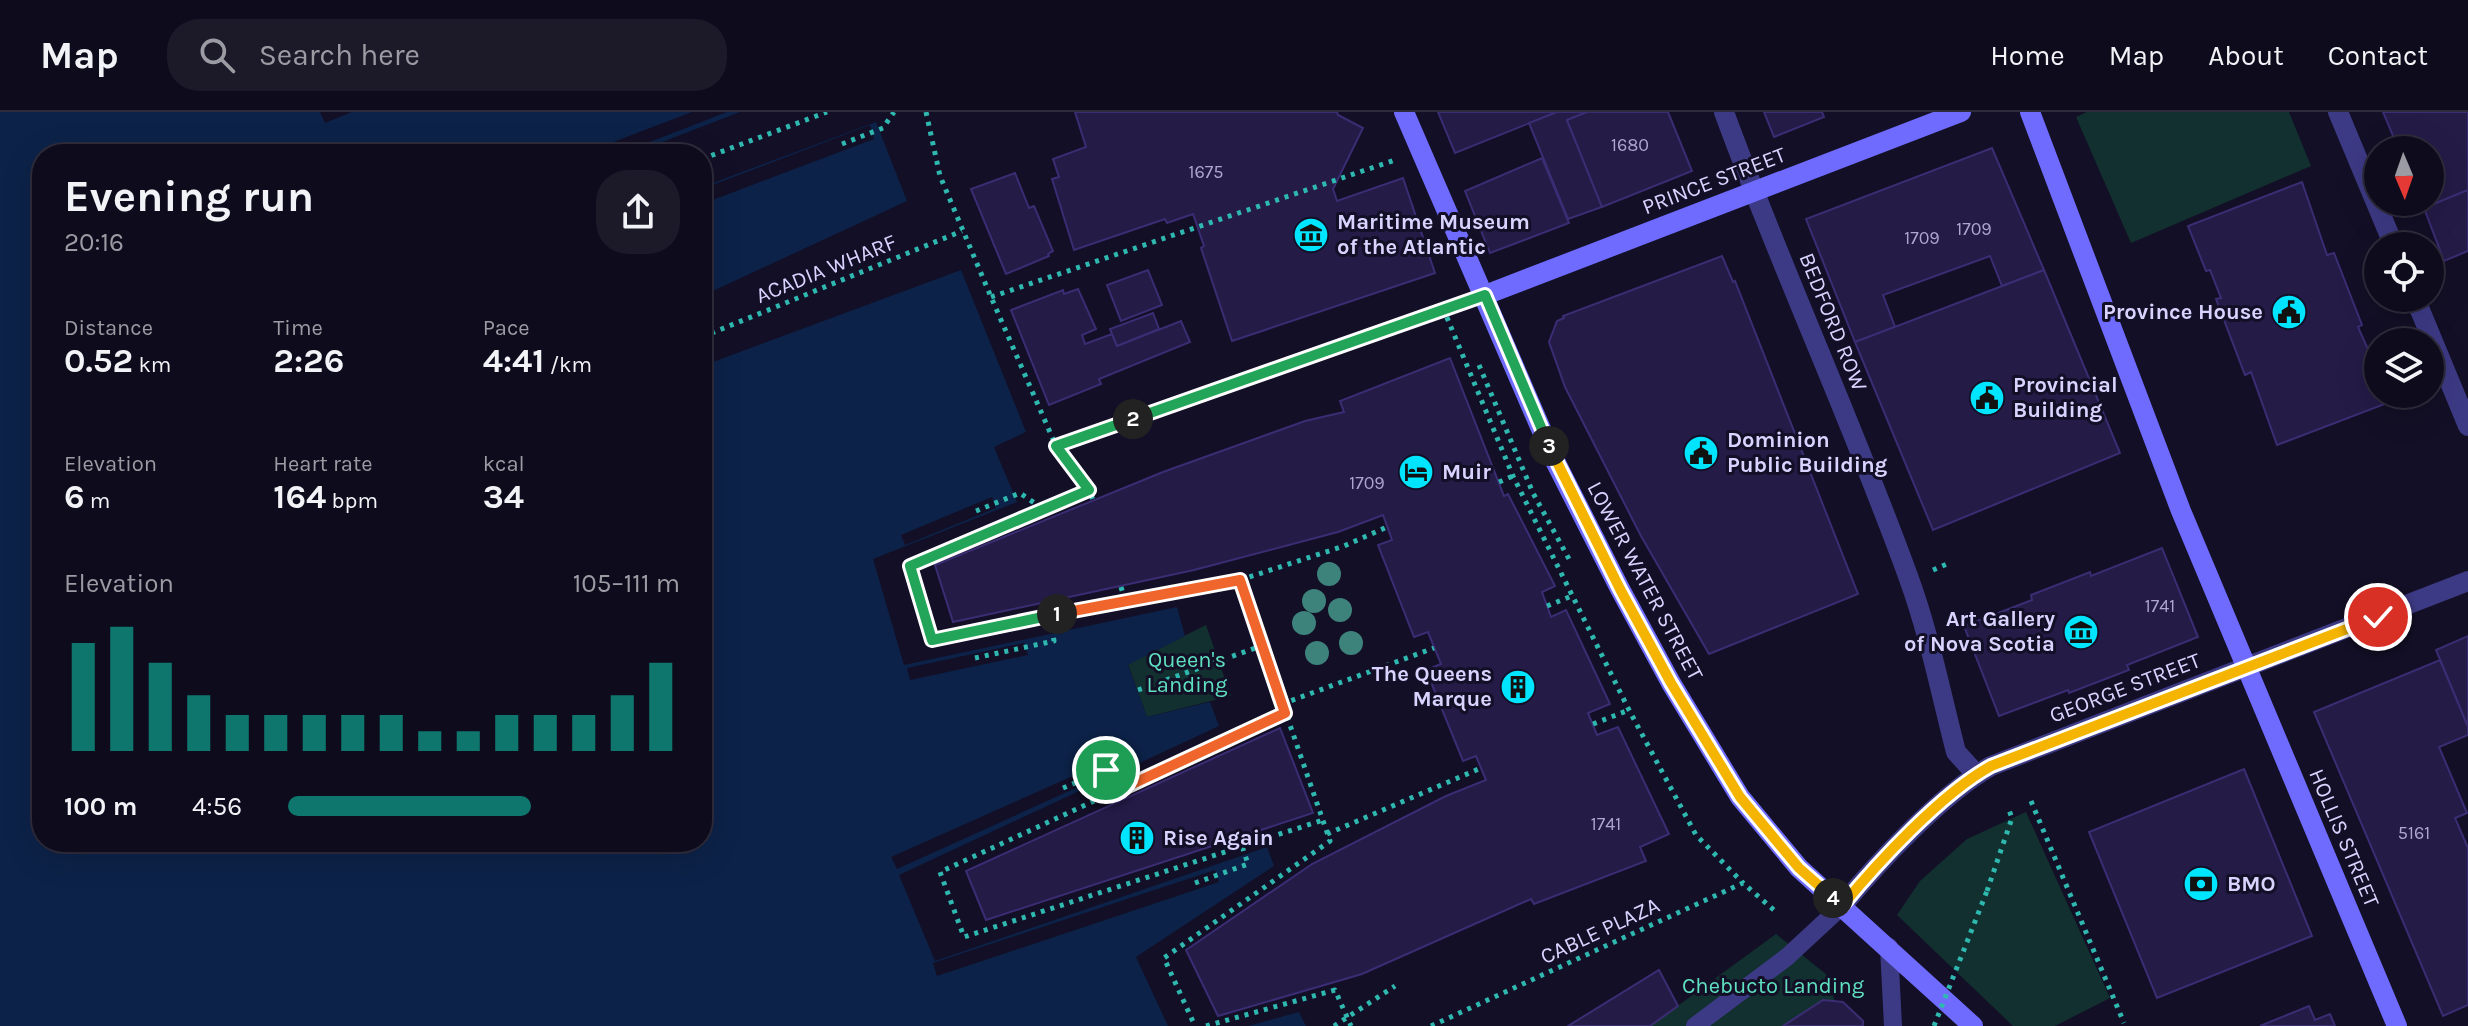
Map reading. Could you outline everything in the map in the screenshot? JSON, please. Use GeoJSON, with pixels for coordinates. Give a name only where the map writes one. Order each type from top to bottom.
{"type":"FeatureCollection","features":[{"type":"Feature","properties":{"kind":"street","name":"LOWER WATER STREET"},"geometry":{"type":"LineString","coordinates":[[1404,112],[1554,459],[1671,683],[1740,797],[1799,868],[1973,1026]]}},
{"type":"Feature","properties":{"kind":"street","name":"BEDFORD ROW"},"geometry":{"type":"LineString","coordinates":[[1724,112],[1753,192],[1826,364],[1910,579],[1956,752],[1976,774]]}},
{"type":"Feature","properties":{"kind":"street","name":"PRINCE STREET"},"geometry":{"type":"LineString","coordinates":[[1485,295],[1961,112]]}},
{"type":"Feature","properties":{"kind":"street","name":"HOLLIS STREET"},"geometry":{"type":"LineString","coordinates":[[2030,112],[2181,511],[2397,1026]]}},
{"type":"Feature","properties":{"kind":"street"},"geometry":{"type":"LineString","coordinates":[[2338,112],[2388,232]]}},
{"type":"Feature","properties":{"kind":"street"},"geometry":{"type":"LineString","coordinates":[[2421,312],[2468,426]]}},
{"type":"Feature","properties":{"kind":"street","name":"GEORGE STREET"},"geometry":{"type":"LineString","coordinates":[[1842,906],[1865,878],[1927,817],[1976,774],[1991,766],[2468,581]]}},
{"type":"Feature","properties":{"kind":"lane"},"geometry":{"type":"LineString","coordinates":[[1695,1026],[1787,957],[1842,906]]}},
{"type":"Feature","properties":{"kind":"lane"},"geometry":{"type":"LineString","coordinates":[[1889,947],[1893,1026]]}},
{"type":"Feature","properties":{"kind":"path"},"geometry":{"type":"LineString","coordinates":[[712,155],[827,112]]}},
{"type":"Feature","properties":{"kind":"path"},"geometry":{"type":"LineString","coordinates":[[842,144],[883,128],[894,112]]}},
{"type":"Feature","properties":{"kind":"path"},"geometry":{"type":"LineString","coordinates":[[926,112],[940,176],[962,231],[1056,446],[1093,500]]}},
{"type":"Feature","properties":{"kind":"path"},"geometry":{"type":"LineString","coordinates":[[991,297],[1421,151]]}},
{"type":"Feature","properties":{"kind":"path","name":"ACADIA WHARF"},"geometry":{"type":"LineString","coordinates":[[712,333],[962,231]]}},
{"type":"Feature","properties":{"kind":"path"},"geometry":{"type":"LineString","coordinates":[[1056,446],[1485,295]]}},
{"type":"Feature","properties":{"kind":"path"},"geometry":{"type":"LineString","coordinates":[[1443,308],[1513,476],[1629,710],[1696,835],[1775,911]]}},
{"type":"Feature","properties":{"kind":"path"},"geometry":{"type":"LineString","coordinates":[[1499,482],[1513,476]]}},
{"type":"Feature","properties":{"kind":"path"},"geometry":{"type":"LineString","coordinates":[[1089,490],[910,566],[932,640],[1240,580],[1344,546],[1387,527]]}},
{"type":"Feature","properties":{"kind":"path"},"geometry":{"type":"LineString","coordinates":[[976,511],[1020,493],[1044,509]]}},
{"type":"Feature","properties":{"kind":"path"},"geometry":{"type":"LineString","coordinates":[[1195,1026],[1164,958],[1330,841],[1240,580]]}},
{"type":"Feature","properties":{"kind":"path"},"geometry":{"type":"LineString","coordinates":[[1121,587],[1125,600]]}},
{"type":"Feature","properties":{"kind":"path"},"geometry":{"type":"LineString","coordinates":[[1547,606],[1574,595]]}},
{"type":"Feature","properties":{"kind":"path"},"geometry":{"type":"LineString","coordinates":[[975,658],[1054,641],[1050,615]]}},
{"type":"Feature","properties":{"kind":"path"},"geometry":{"type":"LineString","coordinates":[[1138,690],[1261,646]]}},
{"type":"Feature","properties":{"kind":"path"},"geometry":{"type":"LineString","coordinates":[[1282,704],[1434,648]]}},
{"type":"Feature","properties":{"kind":"path"},"geometry":{"type":"LineString","coordinates":[[1593,724],[1629,710]]}},
{"type":"Feature","properties":{"kind":"path"},"geometry":{"type":"LineString","coordinates":[[1285,713],[940,872],[964,937],[1323,820]]}},
{"type":"Feature","properties":{"kind":"path"},"geometry":{"type":"LineString","coordinates":[[1327,834],[1481,768]]}},
{"type":"Feature","properties":{"kind":"path"},"geometry":{"type":"LineString","coordinates":[[1063,788],[1106,770],[1115,792]]}},
{"type":"Feature","properties":{"kind":"path"},"geometry":{"type":"LineString","coordinates":[[2031,801],[2124,1023]]}},
{"type":"Feature","properties":{"kind":"path"},"geometry":{"type":"LineString","coordinates":[[1934,1026],[1987,891],[2012,818],[2009,810]]}},
{"type":"Feature","properties":{"kind":"path"},"geometry":{"type":"LineString","coordinates":[[1195,883],[1248,864],[1242,846]]}},
{"type":"Feature","properties":{"kind":"path","name":"CABLE PLAZA"},"geometry":{"type":"LineString","coordinates":[[1431,1026],[1743,883]]}},
{"type":"Feature","properties":{"kind":"path"},"geometry":{"type":"LineString","coordinates":[[1334,1026],[1395,986]]}},
{"type":"Feature","properties":{"kind":"path"},"geometry":{"type":"LineString","coordinates":[[1206,1026],[1335,990],[1351,1026]]}},
{"type":"Feature","properties":{"kind":"green space"},"geometry":{"type":"Polygon","coordinates":[[[2087,112],[2289,112],[2311,166],[2131,243],[2076,117],[2087,112]]]}},
{"type":"Feature","properties":{"kind":"green space","name":"Queen's Landing"},"geometry":{"type":"Polygon","coordinates":[[[1206,625],[1231,696],[1147,717],[1128,664],[1206,625]]]}},
{"type":"Feature","properties":{"kind":"green space"},"geometry":{"type":"Polygon","coordinates":[[[2026,812],[2110,998],[2055,1026],[2013,1026],[1897,915],[1920,881],[1967,839],[2026,812]]]}},
{"type":"Feature","properties":{"kind":"green space","name":"Chebucto Landing"},"geometry":{"type":"Polygon","coordinates":[[[1776,934],[1827,975],[1837,1009],[1796,1026],[1650,1026],[1776,934]]]}},
{"type":"Feature","properties":{"kind":"water"},"geometry":{"type":"Polygon","coordinates":[[[0,112],[320,112],[325,123],[352,112],[740,112],[657,144],[32,144],[32,852],[712,852],[712,362],[961,270],[1026,432],[994,447],[1017,502],[873,559],[904,665],[1177,607],[1185,636],[1128,665],[1147,717],[1210,702],[1219,726],[899,875],[935,961],[1267,847],[1274,866],[1136,957],[1168,1026],[0,1026],[0,112]]]}},
{"type":"Feature","properties":{"kind":"water"},"geometry":{"type":"Polygon","coordinates":[[[876,122],[907,201],[712,291],[712,183],[876,122]]]}},
{"type":"Feature","properties":{"kind":"water"},"geometry":{"type":"Polygon","coordinates":[[[1299,1012],[1306,1026],[1248,1026],[1299,1012]]]}},
{"type":"Feature","properties":{"kind":"pier"},"geometry":{"type":"Polygon","coordinates":[[[692,112],[727,112],[645,144],[608,144],[692,112]]]}},
{"type":"Feature","properties":{"kind":"pier"},"geometry":{"type":"Polygon","coordinates":[[[870,125],[874,139],[712,200],[712,185],[870,125]]]}},
{"type":"Feature","properties":{"kind":"pier"},"geometry":{"type":"Polygon","coordinates":[[[992,497],[996,508],[905,545],[901,535],[992,497]]]}},
{"type":"Feature","properties":{"kind":"pier"},"geometry":{"type":"Polygon","coordinates":[[[1024,643],[1028,655],[910,680],[907,668],[1024,643]]]}},
{"type":"Feature","properties":{"kind":"pier"},"geometry":{"type":"Polygon","coordinates":[[[1073,776],[1078,787],[897,869],[891,857],[1073,776]]]}},
{"type":"Feature","properties":{"kind":"pier"},"geometry":{"type":"Polygon","coordinates":[[[1215,870],[1219,882],[937,976],[933,963],[1215,870]]]}},
{"type":"Feature","properties":{"kind":"building","name":"Maritime Museum of the Atlantic"},"geometry":{"type":"Polygon","coordinates":[[[1075,112],[1337,112],[1363,128],[1333,189],[1337,201],[1403,178],[1435,273],[1232,341],[1193,214],[1167,223],[1165,219],[1074,250],[1052,179],[1059,177],[1053,159],[1086,147],[1075,112]]]}},
{"type":"Feature","properties":{"kind":"building"},"geometry":{"type":"Polygon","coordinates":[[[1438,112],[1557,112],[1455,153],[1438,112]]]}},
{"type":"Feature","properties":{"kind":"building"},"geometry":{"type":"Polygon","coordinates":[[[1557,112],[1587,112],[1567,120],[1602,207],[1568,219],[1529,123],[1557,112]]]}},
{"type":"Feature","properties":{"kind":"building"},"geometry":{"type":"Polygon","coordinates":[[[1587,112],[1668,112],[1692,171],[1602,207],[1567,120],[1587,112]]]}},
{"type":"Feature","properties":{"kind":"building"},"geometry":{"type":"Polygon","coordinates":[[[1764,112],[1822,112],[1824,117],[1774,137],[1764,112]]]}},
{"type":"Feature","properties":{"kind":"building"},"geometry":{"type":"Polygon","coordinates":[[[2383,112],[2468,112],[2468,190],[2444,200],[2444,136],[2393,136],[2383,112]]]}},
{"type":"Feature","properties":{"kind":"building"},"geometry":{"type":"Polygon","coordinates":[[[1992,148],[2044,270],[2002,286],[1990,256],[1883,295],[1895,327],[1855,342],[1806,219],[1992,148]]]}},
{"type":"Feature","properties":{"kind":"building"},"geometry":{"type":"Polygon","coordinates":[[[1542,158],[1569,223],[1490,253],[1465,191],[1542,158]]]}},
{"type":"Feature","properties":{"kind":"building"},"geometry":{"type":"Polygon","coordinates":[[[1015,173],[1029,208],[1034,206],[1053,251],[1049,256],[1006,274],[971,189],[1015,173]]]}},
{"type":"Feature","properties":{"kind":"building","name":"Province House"},"geometry":{"type":"Polygon","coordinates":[[[2302,182],[2327,255],[2334,253],[2362,325],[2358,327],[2364,340],[2364,408],[2374,408],[2277,445],[2251,372],[2245,375],[2216,299],[2221,298],[2210,270],[2206,271],[2188,226],[2302,182]]]}},
{"type":"Feature","properties":{"kind":"building"},"geometry":{"type":"Polygon","coordinates":[[[2468,190],[2468,251],[2444,261],[2444,232],[2433,232],[2427,216],[2444,216],[2444,200],[2468,190]]]}},
{"type":"Feature","properties":{"kind":"building","name":"Dominion Public Building"},"geometry":{"type":"Polygon","coordinates":[[[1722,256],[1735,281],[1858,594],[1709,654],[1641,536],[1565,387],[1549,342],[1557,321],[1563,316],[1722,256]]]}},
{"type":"Feature","properties":{"kind":"building"},"geometry":{"type":"Polygon","coordinates":[[[1148,270],[1162,305],[1121,321],[1107,285],[1148,270]]]}},
{"type":"Feature","properties":{"kind":"building","name":"Provincial Building"},"geometry":{"type":"Polygon","coordinates":[[[2044,270],[2120,453],[1933,530],[1855,342],[2044,270]]]}},
{"type":"Feature","properties":{"kind":"building"},"geometry":{"type":"Polygon","coordinates":[[[1078,289],[1096,329],[1082,335],[1085,344],[1112,334],[1117,346],[1181,321],[1190,342],[1099,379],[1101,384],[1049,405],[1011,310],[1063,290],[1064,294],[1078,289]]]}},
{"type":"Feature","properties":{"kind":"building"},"geometry":{"type":"Polygon","coordinates":[[[1153,313],[1159,329],[1117,346],[1110,329],[1153,313]]]}},
{"type":"Feature","properties":{"kind":"building","name":"The Queens Marque"},"geometry":{"type":"Polygon","coordinates":[[[1450,358],[1504,496],[1508,494],[1555,586],[1542,592],[1551,617],[1566,610],[1610,704],[1588,713],[1597,735],[1618,727],[1669,834],[1640,847],[1646,861],[1534,904],[1531,899],[1362,974],[1218,1016],[1186,950],[1312,864],[1446,796],[1486,780],[1476,756],[1463,761],[1426,670],[1441,664],[1428,632],[1414,637],[1378,545],[1392,540],[1383,515],[1338,532],[1194,570],[953,622],[935,565],[1163,472],[1305,421],[1344,412],[1340,401],[1450,358]]]}},
{"type":"Feature","properties":{"kind":"building","name":"Art Gallery of Nova Scotia"},"geometry":{"type":"Polygon","coordinates":[[[2162,548],[2198,637],[2127,665],[2129,670],[1999,716],[1964,626],[2032,600],[2031,595],[2162,548]]]}},
{"type":"Feature","properties":{"kind":"building"},"geometry":{"type":"Polygon","coordinates":[[[2468,636],[2468,727],[2436,650],[2468,636]]]}},
{"type":"Feature","properties":{"kind":"building"},"geometry":{"type":"Polygon","coordinates":[[[2440,660],[2468,727],[2468,735],[2439,747],[2467,813],[2455,818],[2468,848],[2468,1005],[2443,1016],[2314,712],[2440,660]]]}},
{"type":"Feature","properties":{"kind":"building","name":"Rise Again"},"geometry":{"type":"Polygon","coordinates":[[[1280,728],[1313,813],[986,920],[966,871],[1280,728]]]}},
{"type":"Feature","properties":{"kind":"building","name":"BMO"},"geometry":{"type":"Polygon","coordinates":[[[2244,769],[2312,936],[2157,998],[2089,832],[2244,769]]]}},
{"type":"Feature","properties":{"kind":"building"},"geometry":{"type":"Polygon","coordinates":[[[1659,970],[1678,1006],[1650,1026],[1568,1026],[1659,970]]]}},
{"type":"Feature","properties":{"kind":"building"},"geometry":{"type":"Polygon","coordinates":[[[1823,1000],[1843,1002],[1863,1021],[1863,1026],[1783,1026],[1823,1000]]]}},
{"type":"Feature","properties":{"kind":"building"},"geometry":{"type":"Polygon","coordinates":[[[2309,1006],[2315,1020],[2330,1014],[2335,1026],[2260,1026],[2309,1006]]]}},
{"type":"Feature","properties":{"kind":"place","name":"Maritime Museum of the Atlantic"},"geometry":{"type":"Point","coordinates":[1311,235]}},
{"type":"Feature","properties":{"kind":"place","name":"Province House"},"geometry":{"type":"Point","coordinates":[2289,312]}},
{"type":"Feature","properties":{"kind":"place","name":"Provincial Building"},"geometry":{"type":"Point","coordinates":[1987,398]}},
{"type":"Feature","properties":{"kind":"place","name":"Dominion Public Building"},"geometry":{"type":"Point","coordinates":[1701,453]}},
{"type":"Feature","properties":{"kind":"place","name":"Muir"},"geometry":{"type":"Point","coordinates":[1416,472]}},
{"type":"Feature","properties":{"kind":"place","name":"Art Gallery of Nova Scotia"},"geometry":{"type":"Point","coordinates":[2081,632]}},
{"type":"Feature","properties":{"kind":"place","name":"The Queens Marque"},"geometry":{"type":"Point","coordinates":[1518,687]}},
{"type":"Feature","properties":{"kind":"place","name":"Rise Again"},"geometry":{"type":"Point","coordinates":[1137,838]}},
{"type":"Feature","properties":{"kind":"place","name":"BMO"},"geometry":{"type":"Point","coordinates":[2201,884]}},
{"type":"Feature","properties":{"kind":"route"},"geometry":{"type":"LineString","coordinates":[[1106,770],[1115,792],[1285,713],[1240,580],[932,640],[910,566],[1089,490],[1056,446],[1485,295],[1554,459],[1671,683],[1740,797],[1799,868],[1842,906],[1865,878],[1976,774],[2378,617]]}}]}
